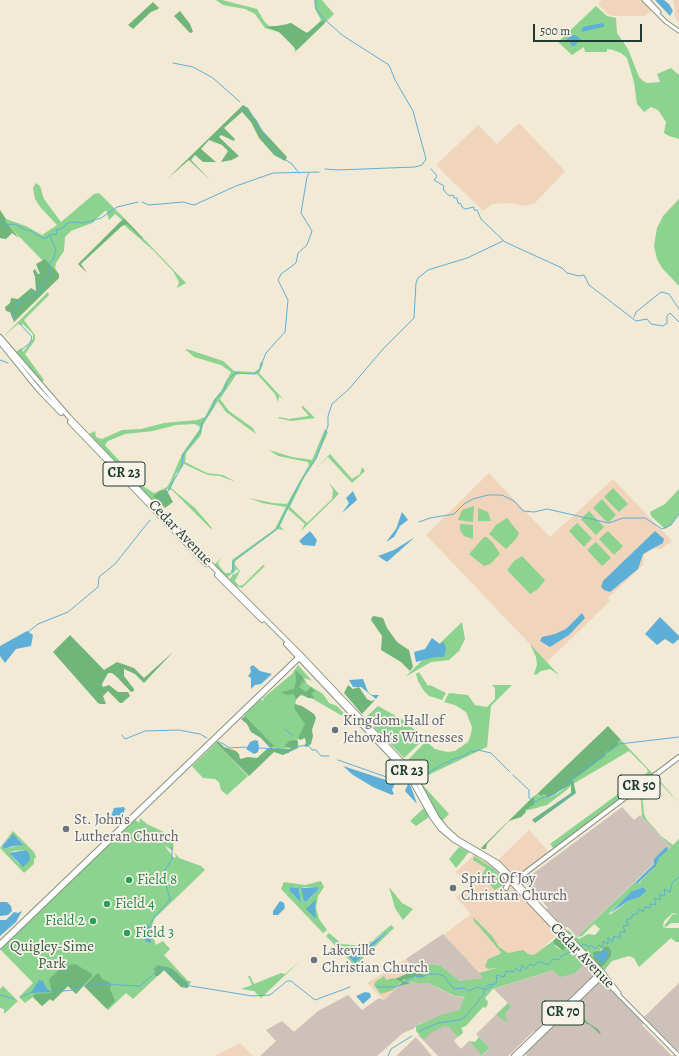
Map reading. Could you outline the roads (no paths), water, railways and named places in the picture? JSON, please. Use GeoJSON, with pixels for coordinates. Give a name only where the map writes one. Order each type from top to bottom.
{"type":"FeatureCollection","features":[{"type":"Feature","properties":{"kind":"main road"},"geometry":{"type":"LineString","coordinates":[[644,0],[679,31]]}},
{"type":"Feature","properties":{"kind":"main road"},"geometry":{"type":"LineString","coordinates":[[648,0],[669,23]]}},
{"type":"Feature","properties":{"kind":"main road","name":"Cedar Avenue"},"geometry":{"type":"LineString","coordinates":[[0,337],[46,393],[177,531]]}},
{"type":"Feature","properties":{"kind":"main road","name":"Cedar Avenue"},"geometry":{"type":"LineString","coordinates":[[0,342],[38,389],[300,656]]}},
{"type":"Feature","properties":{"kind":"main road"},"geometry":{"type":"LineString","coordinates":[[0,943],[300,656]]}},
{"type":"Feature","properties":{"kind":"main road"},"geometry":{"type":"LineString","coordinates":[[0,947],[300,656]]}},
{"type":"Feature","properties":{"kind":"main road","name":"CR 23"},"geometry":{"type":"LineString","coordinates":[[300,656],[406,771],[416,785],[432,817],[442,830],[456,842],[489,861],[514,882]]}},
{"type":"Feature","properties":{"kind":"main road","name":"CR 23"},"geometry":{"type":"LineString","coordinates":[[300,656],[410,771],[434,814],[446,829],[457,839],[493,860],[514,882]]}},
{"type":"Feature","properties":{"kind":"main road","name":"CR 50"},"geometry":{"type":"LineString","coordinates":[[514,882],[679,757]]}},
{"type":"Feature","properties":{"kind":"main road","name":"CR 50"},"geometry":{"type":"LineString","coordinates":[[599,818],[679,760]]}},
{"type":"Feature","properties":{"kind":"main road"},"geometry":{"type":"LineString","coordinates":[[505,875],[508,882],[506,888]]}},
{"type":"Feature","properties":{"kind":"main road"},"geometry":{"type":"LineString","coordinates":[[522,888],[519,881],[523,875]]}},
{"type":"Feature","properties":{"kind":"main road","name":"Cedar Avenue"},"geometry":{"type":"LineString","coordinates":[[514,882],[522,888],[601,975]]}},
{"type":"Feature","properties":{"kind":"main road","name":"Cedar Avenue"},"geometry":{"type":"LineString","coordinates":[[514,882],[679,1056]]}},
{"type":"Feature","properties":{"kind":"main road","name":"CR 70"},"geometry":{"type":"LineString","coordinates":[[521,1055],[552,1019],[601,975]]}},
{"type":"Feature","properties":{"kind":"main road","name":"CR 70"},"geometry":{"type":"LineString","coordinates":[[514,1056],[601,975]]}},
{"type":"Feature","properties":{"kind":"water"},"geometry":{"type":"Polygon","coordinates":[[[655,0],[664,0],[669,4],[673,11],[670,16],[655,0]]]}},
{"type":"Feature","properties":{"kind":"water"},"geometry":{"type":"Polygon","coordinates":[[[602,23],[605,25],[603,27],[581,32],[583,27],[602,23]]]}},
{"type":"Feature","properties":{"kind":"water"},"geometry":{"type":"Polygon","coordinates":[[[575,35],[581,39],[574,46],[571,45],[570,42],[565,42],[570,36],[575,35]]]}},
{"type":"Feature","properties":{"kind":"water"},"geometry":{"type":"Polygon","coordinates":[[[353,491],[357,500],[342,513],[349,503],[346,498],[353,491]]]}},
{"type":"Feature","properties":{"kind":"water"},"geometry":{"type":"Polygon","coordinates":[[[402,512],[408,520],[400,526],[394,537],[386,542],[396,529],[402,512]]]}},
{"type":"Feature","properties":{"kind":"water"},"geometry":{"type":"Polygon","coordinates":[[[310,531],[317,540],[315,546],[303,545],[299,541],[310,531]]]}},
{"type":"Feature","properties":{"kind":"water"},"geometry":{"type":"Polygon","coordinates":[[[655,531],[664,539],[663,543],[643,554],[638,569],[610,592],[604,590],[601,587],[603,581],[655,531]]]}},
{"type":"Feature","properties":{"kind":"water"},"geometry":{"type":"Polygon","coordinates":[[[415,537],[387,562],[378,556],[394,550],[415,537]]]}},
{"type":"Feature","properties":{"kind":"water"},"geometry":{"type":"Polygon","coordinates":[[[582,613],[585,618],[569,635],[550,647],[540,641],[542,637],[555,634],[566,629],[582,613]]]}},
{"type":"Feature","properties":{"kind":"water"},"geometry":{"type":"Polygon","coordinates":[[[660,617],[679,636],[679,639],[673,644],[665,639],[657,645],[645,634],[660,617]]]}},
{"type":"Feature","properties":{"kind":"water"},"geometry":{"type":"Polygon","coordinates":[[[27,631],[33,635],[31,646],[16,649],[5,663],[0,656],[0,646],[27,631]]]}},
{"type":"Feature","properties":{"kind":"water"},"geometry":{"type":"Polygon","coordinates":[[[432,638],[440,644],[444,642],[446,649],[444,657],[435,657],[416,662],[414,652],[425,649],[432,638]]]}},
{"type":"Feature","properties":{"kind":"water"},"geometry":{"type":"Polygon","coordinates":[[[253,665],[260,671],[272,674],[261,684],[255,685],[251,689],[251,678],[248,676],[251,672],[250,667],[253,665]]]}},
{"type":"Feature","properties":{"kind":"water"},"geometry":{"type":"Polygon","coordinates":[[[363,679],[368,692],[372,695],[379,695],[376,699],[361,687],[353,687],[349,680],[363,679]]]}},
{"type":"Feature","properties":{"kind":"water"},"geometry":{"type":"Polygon","coordinates":[[[255,740],[258,741],[259,748],[258,752],[254,754],[246,749],[250,742],[255,740]]]}},
{"type":"Feature","properties":{"kind":"water"},"geometry":{"type":"Polygon","coordinates":[[[343,766],[395,783],[392,790],[394,794],[392,795],[373,787],[353,775],[343,766]]]}},
{"type":"Feature","properties":{"kind":"water"},"geometry":{"type":"Polygon","coordinates":[[[406,780],[411,787],[417,804],[405,791],[408,784],[405,782],[406,780]]]}},
{"type":"Feature","properties":{"kind":"water"},"geometry":{"type":"Polygon","coordinates":[[[124,807],[125,809],[122,818],[116,823],[109,822],[114,808],[124,807]]]}},
{"type":"Feature","properties":{"kind":"water"},"geometry":{"type":"Polygon","coordinates":[[[13,834],[24,845],[4,849],[2,846],[13,834]]]}},
{"type":"Feature","properties":{"kind":"water"},"geometry":{"type":"Polygon","coordinates":[[[667,847],[668,850],[659,858],[656,866],[637,884],[636,882],[654,864],[654,859],[667,847]]]}},
{"type":"Feature","properties":{"kind":"water"},"geometry":{"type":"Polygon","coordinates":[[[26,850],[29,853],[30,860],[23,867],[9,853],[26,850]]]}},
{"type":"Feature","properties":{"kind":"water"},"geometry":{"type":"Polygon","coordinates":[[[290,887],[299,888],[301,903],[289,890],[290,887]]]}},
{"type":"Feature","properties":{"kind":"water"},"geometry":{"type":"Polygon","coordinates":[[[644,887],[646,891],[640,897],[628,901],[609,914],[632,891],[644,887]]]}},
{"type":"Feature","properties":{"kind":"water"},"geometry":{"type":"Polygon","coordinates":[[[301,888],[319,888],[318,890],[307,901],[304,901],[301,888]]]}},
{"type":"Feature","properties":{"kind":"water"},"geometry":{"type":"Polygon","coordinates":[[[316,899],[315,907],[316,919],[306,909],[316,899]]]}},
{"type":"Feature","properties":{"kind":"water"},"geometry":{"type":"Polygon","coordinates":[[[280,901],[284,903],[285,908],[278,915],[273,915],[273,911],[280,901]]]}},
{"type":"Feature","properties":{"kind":"water"},"geometry":{"type":"Polygon","coordinates":[[[0,902],[7,902],[11,906],[12,911],[8,915],[0,916],[0,902]]]}},
{"type":"Feature","properties":{"kind":"water"},"geometry":{"type":"Polygon","coordinates":[[[22,911],[16,922],[0,936],[0,920],[6,920],[14,912],[18,913],[22,911]]]}},
{"type":"Feature","properties":{"kind":"water"},"geometry":{"type":"Polygon","coordinates":[[[148,925],[150,927],[151,943],[146,941],[141,934],[148,925]]]}},
{"type":"Feature","properties":{"kind":"water"},"geometry":{"type":"Polygon","coordinates":[[[391,928],[355,963],[330,936],[342,947],[351,948],[355,953],[361,954],[366,951],[370,944],[391,928]]]}},
{"type":"Feature","properties":{"kind":"water"},"geometry":{"type":"Polygon","coordinates":[[[607,950],[609,953],[603,963],[600,962],[594,955],[607,950]]]}},
{"type":"Feature","properties":{"kind":"water"},"geometry":{"type":"Polygon","coordinates":[[[39,980],[43,981],[46,988],[52,992],[31,993],[39,980]]]}},
{"type":"Feature","properties":{"kind":"water"},"geometry":{"type":"Polygon","coordinates":[[[365,992],[370,993],[371,997],[363,1004],[356,996],[365,992]]]}},
{"type":"Feature","properties":{"kind":"waterway"},"geometry":{"type":"LineString","coordinates":[[316,0],[316,8],[321,16],[342,35],[389,65],[395,80],[413,111],[426,159],[422,165],[415,167],[337,170],[325,169]]}},
{"type":"Feature","properties":{"kind":"waterway"},"geometry":{"type":"LineString","coordinates":[[173,63],[193,67],[213,78],[240,102]]}},
{"type":"Feature","properties":{"kind":"waterway"},"geometry":{"type":"LineString","coordinates":[[243,106],[256,120],[268,142],[281,157],[292,164],[299,173]]}},
{"type":"Feature","properties":{"kind":"waterway"},"geometry":{"type":"LineString","coordinates":[[431,169],[437,176],[434,180],[444,186],[443,189],[446,193],[450,196],[453,195],[454,198],[457,198],[458,203],[465,209],[474,207],[474,210],[477,210],[481,219],[505,242],[562,268],[567,273],[579,276],[584,275],[589,285],[636,321],[647,319],[651,324],[663,326],[667,323],[667,316],[670,313],[679,322]]}},
{"type":"Feature","properties":{"kind":"waterway"},"geometry":{"type":"LineString","coordinates":[[142,202],[149,205],[183,202],[194,205],[236,186],[273,173],[319,172]]}},
{"type":"Feature","properties":{"kind":"waterway"},"geometry":{"type":"LineString","coordinates":[[159,500],[167,493],[182,466],[183,455],[200,432],[202,423],[213,407],[215,400],[224,390],[227,381],[235,373],[255,374],[259,371],[266,353],[285,332],[288,300],[278,280],[281,274],[296,263],[298,253],[307,245],[312,231],[301,213],[309,173]]}},
{"type":"Feature","properties":{"kind":"waterway"},"geometry":{"type":"LineString","coordinates":[[0,222],[6,225],[15,224],[42,238],[47,238],[49,235],[57,234],[56,230],[63,228],[66,224],[72,222],[84,223],[101,218],[117,207],[138,202]]}},
{"type":"Feature","properties":{"kind":"waterway"},"geometry":{"type":"LineString","coordinates":[[14,319],[12,316],[18,306],[18,301],[25,301],[31,295],[38,293],[50,273],[49,263],[53,260],[56,250],[50,236]]}},
{"type":"Feature","properties":{"kind":"waterway"},"geometry":{"type":"LineString","coordinates":[[233,573],[233,563],[235,560],[277,529],[300,482],[316,459],[328,426],[328,416],[332,404],[349,389],[383,349],[414,318],[416,283],[418,278],[428,270],[467,258],[503,241]]}},
{"type":"Feature","properties":{"kind":"waterway"},"geometry":{"type":"LineString","coordinates":[[634,317],[636,312],[661,292],[669,294],[679,309]]}},
{"type":"Feature","properties":{"kind":"waterway"},"geometry":{"type":"LineString","coordinates":[[19,323],[32,337],[30,343],[20,351]]}},
{"type":"Feature","properties":{"kind":"waterway"},"geometry":{"type":"LineString","coordinates":[[0,360],[8,363]]}},
{"type":"Feature","properties":{"kind":"waterway"},"geometry":{"type":"LineString","coordinates":[[419,522],[430,518],[454,514],[464,504],[473,499],[488,495],[502,495],[514,501],[523,511],[534,512],[547,509],[609,523],[623,518],[645,518],[662,529],[671,525],[679,514]]}},
{"type":"Feature","properties":{"kind":"waterway"},"geometry":{"type":"LineString","coordinates":[[28,632],[38,624],[68,612],[98,587],[99,577],[115,564],[150,520]]}},
{"type":"Feature","properties":{"kind":"waterway"},"geometry":{"type":"LineString","coordinates":[[285,729],[292,735]]}},
{"type":"Feature","properties":{"kind":"waterway"},"geometry":{"type":"LineString","coordinates":[[122,735],[125,739],[145,731],[179,730],[200,734],[207,738]]}},
{"type":"Feature","properties":{"kind":"waterway"},"geometry":{"type":"LineString","coordinates":[[513,775],[529,790],[529,798],[536,802],[539,799],[555,794],[570,780],[619,744],[679,737]]}},
{"type":"Feature","properties":{"kind":"waterway"},"geometry":{"type":"LineString","coordinates":[[220,742],[230,748],[246,747]]}},
{"type":"Feature","properties":{"kind":"waterway"},"geometry":{"type":"LineString","coordinates":[[259,748],[281,749],[288,753],[294,747],[308,745],[312,750],[316,750],[321,756],[329,756]]}},
{"type":"Feature","properties":{"kind":"waterway"},"geometry":{"type":"LineString","coordinates":[[419,779],[444,763],[450,762],[451,760],[465,755],[472,750],[473,752],[478,750],[491,753],[510,772]]}},
{"type":"Feature","properties":{"kind":"waterway"},"geometry":{"type":"LineString","coordinates":[[338,760],[395,780],[408,781]]}},
{"type":"Feature","properties":{"kind":"waterway"},"geometry":{"type":"LineString","coordinates":[[535,819],[538,819],[572,794],[571,781]]}},
{"type":"Feature","properties":{"kind":"waterway"},"geometry":{"type":"LineString","coordinates":[[149,926],[155,916],[170,900],[163,873],[172,859],[172,847]]}},
{"type":"Feature","properties":{"kind":"waterway"},"geometry":{"type":"LineString","coordinates":[[581,946],[584,944],[589,947],[591,945],[595,949],[599,945],[603,948],[603,941],[608,944],[608,937],[612,942],[614,936],[620,938],[620,932],[625,932],[623,926],[629,925],[626,920],[632,918],[632,915],[637,914],[639,909],[643,912],[645,907],[650,908],[650,904],[656,905],[654,898],[661,900],[659,894],[665,896],[664,889],[670,892],[672,883],[679,877]]}},
{"type":"Feature","properties":{"kind":"waterway"},"geometry":{"type":"LineString","coordinates":[[486,990],[496,983],[497,975],[504,977],[506,971],[514,972],[516,968],[520,972],[522,965],[526,969],[530,964],[534,966],[537,962],[539,963],[541,961],[544,964],[549,964],[553,959],[559,960],[561,956],[573,951]]}},
{"type":"Feature","properties":{"kind":"waterway"},"geometry":{"type":"LineString","coordinates":[[88,986],[101,984],[140,986],[157,971],[165,968],[185,985],[252,996],[270,995],[287,981],[291,981],[315,1000],[350,987]]}},
{"type":"Feature","properties":{"kind":"waterway"},"geometry":{"type":"LineString","coordinates":[[376,987],[396,987],[415,976],[422,977],[428,974],[437,974],[444,976],[454,989],[464,988],[469,991],[477,987],[484,989]]}},
{"type":"Feature","properties":{"kind":"waterway"},"geometry":{"type":"LineString","coordinates":[[420,1031],[438,1023],[460,1020],[465,1017],[484,994],[484,989],[488,985],[493,984]]}},
{"type":"Feature","properties":{"kind":"waterway"},"geometry":{"type":"LineString","coordinates":[[53,992],[73,990],[81,985]]}},
{"type":"Feature","properties":{"kind":"waterway"},"geometry":{"type":"LineString","coordinates":[[21,997],[32,992]]}},
{"type":"Feature","properties":{"kind":"waterway"},"geometry":{"type":"LineString","coordinates":[[0,995],[14,999]]}},
{"type":"Feature","properties":{"kind":"waterway"},"geometry":{"type":"LineString","coordinates":[[388,1056],[391,1049],[412,1036]]}},
{"type":"Feature","properties":{"kind":"place","name":"Kingdom Hall of Jehovah's Witnesses"},"geometry":{"type":"Point","coordinates":[335,730]}},
{"type":"Feature","properties":{"kind":"place","name":"St. John's Lutheran Church"},"geometry":{"type":"Point","coordinates":[66,829]}},
{"type":"Feature","properties":{"kind":"place","name":"Field 8"},"geometry":{"type":"Point","coordinates":[129,880]}},
{"type":"Feature","properties":{"kind":"place","name":"Spirit Of Joy Christian Church"},"geometry":{"type":"Point","coordinates":[453,888]}},
{"type":"Feature","properties":{"kind":"place","name":"Field 4"},"geometry":{"type":"Point","coordinates":[107,904]}},
{"type":"Feature","properties":{"kind":"place","name":"Field 2"},"geometry":{"type":"Point","coordinates":[93,921]}},
{"type":"Feature","properties":{"kind":"place","name":"Field 3"},"geometry":{"type":"Point","coordinates":[127,933]}},
{"type":"Feature","properties":{"kind":"place","name":"Lakeville Christian Church"},"geometry":{"type":"Point","coordinates":[314,960]}},
{"type":"Feature","properties":{"kind":"park label","name":"Quigley-Sime Park"},"geometry":{"type":"Point","coordinates":[52,956]}}]}
